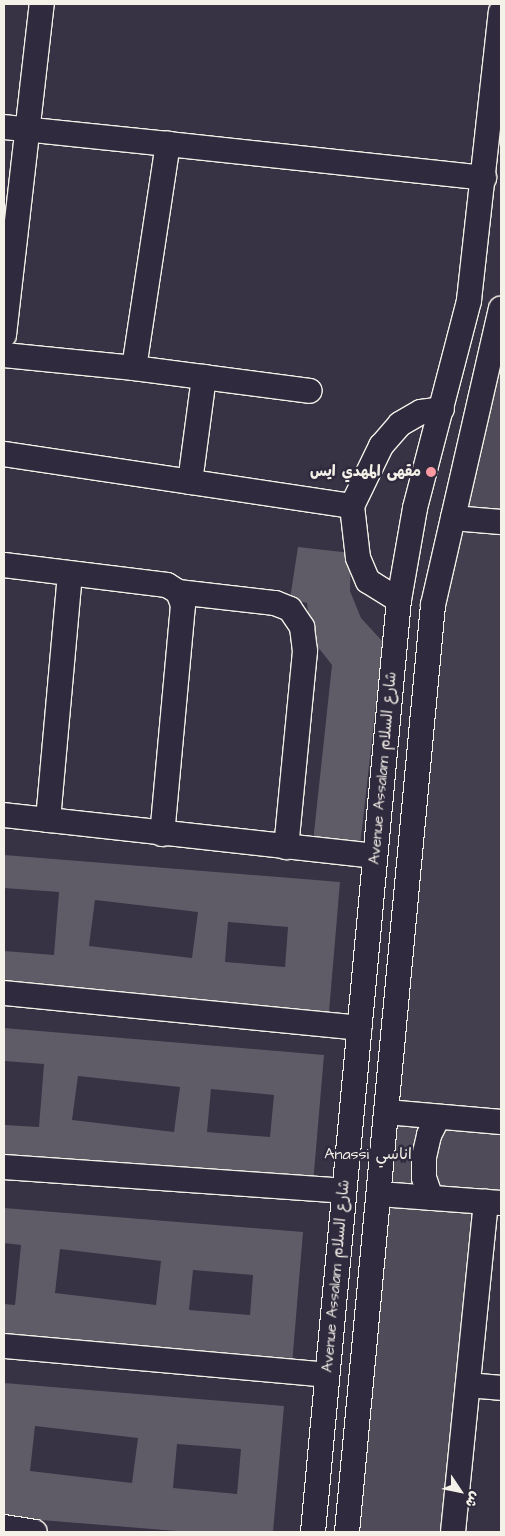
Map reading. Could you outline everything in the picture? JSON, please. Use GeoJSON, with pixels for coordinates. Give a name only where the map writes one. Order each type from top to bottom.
{"type":"FeatureCollection","features":[{"type":"Feature","properties":{"kind":"street"},"geometry":{"type":"LineString","coordinates":[[4,335],[42,4]]}},
{"type":"Feature","properties":{"kind":"street","name":"Avenue Assalam شارع السلام"},"geometry":{"type":"LineString","coordinates":[[313,1532],[399,600],[415,508],[460,342],[476,257],[501,12]]}},
{"type":"Feature","properties":{"kind":"street"},"geometry":{"type":"LineString","coordinates":[[4,127],[484,178]]}},
{"type":"Feature","properties":{"kind":"street"},"geometry":{"type":"LineString","coordinates":[[134,368],[168,144]]}},
{"type":"Feature","properties":{"kind":"street"},"geometry":{"type":"LineString","coordinates":[[348,1532],[433,605],[493,351],[501,309]]}},
{"type":"Feature","properties":{"kind":"street"},"geometry":{"type":"LineString","coordinates":[[460,342],[493,351]]}},
{"type":"Feature","properties":{"kind":"street"},"geometry":{"type":"LineString","coordinates":[[4,355],[134,368],[310,391]]}},
{"type":"Feature","properties":{"kind":"street"},"geometry":{"type":"LineString","coordinates":[[190,482],[204,377]]}},
{"type":"Feature","properties":{"kind":"street"},"geometry":{"type":"LineString","coordinates":[[399,600],[368,581],[358,558],[352,506],[381,446],[400,424],[421,412],[442,409]]}},
{"type":"Feature","properties":{"kind":"street"},"geometry":{"type":"LineString","coordinates":[[4,454],[352,506]]}},
{"type":"Feature","properties":{"kind":"street"},"geometry":{"type":"LineString","coordinates":[[453,518],[501,522]]}},
{"type":"Feature","properties":{"kind":"street"},"geometry":{"type":"LineString","coordinates":[[4,565],[167,584],[178,592],[275,603],[290,609],[302,627],[305,650],[286,847]]}},
{"type":"Feature","properties":{"kind":"street"},"geometry":{"type":"LineString","coordinates":[[48,820],[70,574]]}},
{"type":"Feature","properties":{"kind":"street"},"geometry":{"type":"LineString","coordinates":[[162,834],[183,605],[178,592]]}},
{"type":"Feature","properties":{"kind":"street"},"geometry":{"type":"LineString","coordinates":[[4,816],[375,856]]}},
{"type":"Feature","properties":{"kind":"street"},"geometry":{"type":"LineString","coordinates":[[4,993],[359,1028]]}},
{"type":"Feature","properties":{"kind":"street"},"geometry":{"type":"LineString","coordinates":[[387,1112],[501,1122]]}},
{"type":"Feature","properties":{"kind":"street"},"geometry":{"type":"LineString","coordinates":[[431,1198],[424,1178],[424,1157],[429,1135],[438,1117]]}},
{"type":"Feature","properties":{"kind":"street"},"geometry":{"type":"LineString","coordinates":[[4,1167],[343,1191]]}},
{"type":"Feature","properties":{"kind":"street"},"geometry":{"type":"LineString","coordinates":[[380,1194],[494,1202],[468,1385],[453,1532]]}},
{"type":"Feature","properties":{"kind":"street"},"geometry":{"type":"LineString","coordinates":[[4,1346],[326,1375]]}},
{"type":"Feature","properties":{"kind":"street"},"geometry":{"type":"LineString","coordinates":[[468,1385],[501,1388]]}},
{"type":"Feature","properties":{"kind":"street"},"geometry":{"type":"LineString","coordinates":[[4,1527],[35,1532]]}},
{"type":"Feature","properties":{"kind":"shaded area"},"geometry":{"type":"Polygon","coordinates":[[[501,309],[501,522],[453,518],[501,309]]]}},
{"type":"Feature","properties":{"kind":"shaded area"},"geometry":{"type":"Polygon","coordinates":[[[453,518],[501,522],[501,1122],[387,1112],[453,518]]]}},
{"type":"Feature","properties":{"kind":"shaded area"},"geometry":{"type":"Polygon","coordinates":[[[387,1112],[501,1122],[501,1203],[487,1202],[453,1532],[347,1532],[387,1112]]]}},
{"type":"Feature","properties":{"kind":"building"},"geometry":{"type":"Polygon","coordinates":[[[298,547],[351,553],[350,591],[361,618],[383,642],[360,846],[313,842],[332,665],[311,638],[307,603],[290,599],[298,547]]]}},
{"type":"Feature","properties":{"kind":"building"},"geometry":{"type":"Polygon","coordinates":[[[4,855],[340,882],[329,1012],[4,986],[4,951],[54,955],[59,892],[4,888],[4,855]],[[95,900],[89,946],[192,958],[198,912],[95,900]],[[228,922],[225,962],[285,967],[288,927],[228,922]]]}},
{"type":"Feature","properties":{"kind":"building"},"geometry":{"type":"Polygon","coordinates":[[[4,1028],[324,1055],[313,1184],[4,1159],[4,1125],[39,1127],[44,1064],[4,1061],[4,1028]],[[78,1076],[72,1120],[174,1132],[180,1087],[78,1076]],[[211,1089],[207,1132],[270,1137],[274,1095],[211,1089]]]}},
{"type":"Feature","properties":{"kind":"building"},"geometry":{"type":"Polygon","coordinates":[[[4,1208],[303,1232],[292,1365],[4,1342],[4,1304],[15,1305],[21,1245],[4,1243],[4,1208]],[[60,1249],[55,1293],[156,1305],[161,1261],[60,1249]],[[193,1270],[189,1310],[250,1315],[253,1275],[193,1270]]]}},
{"type":"Feature","properties":{"kind":"building"},"geometry":{"type":"Polygon","coordinates":[[[4,1383],[284,1406],[273,1532],[189,1532],[4,1517],[4,1383]],[[35,1426],[30,1471],[132,1483],[138,1438],[35,1426]],[[177,1444],[173,1488],[237,1494],[241,1449],[177,1444]]]}},
{"type":"Feature","properties":{"kind":"place","name":"مقهى المهدي ايس"},"geometry":{"type":"Point","coordinates":[431,472]}},
{"type":"Feature","properties":{"kind":"district","name":"Anassi اناسي"},"geometry":{"type":"Point","coordinates":[368,1154]}}]}
